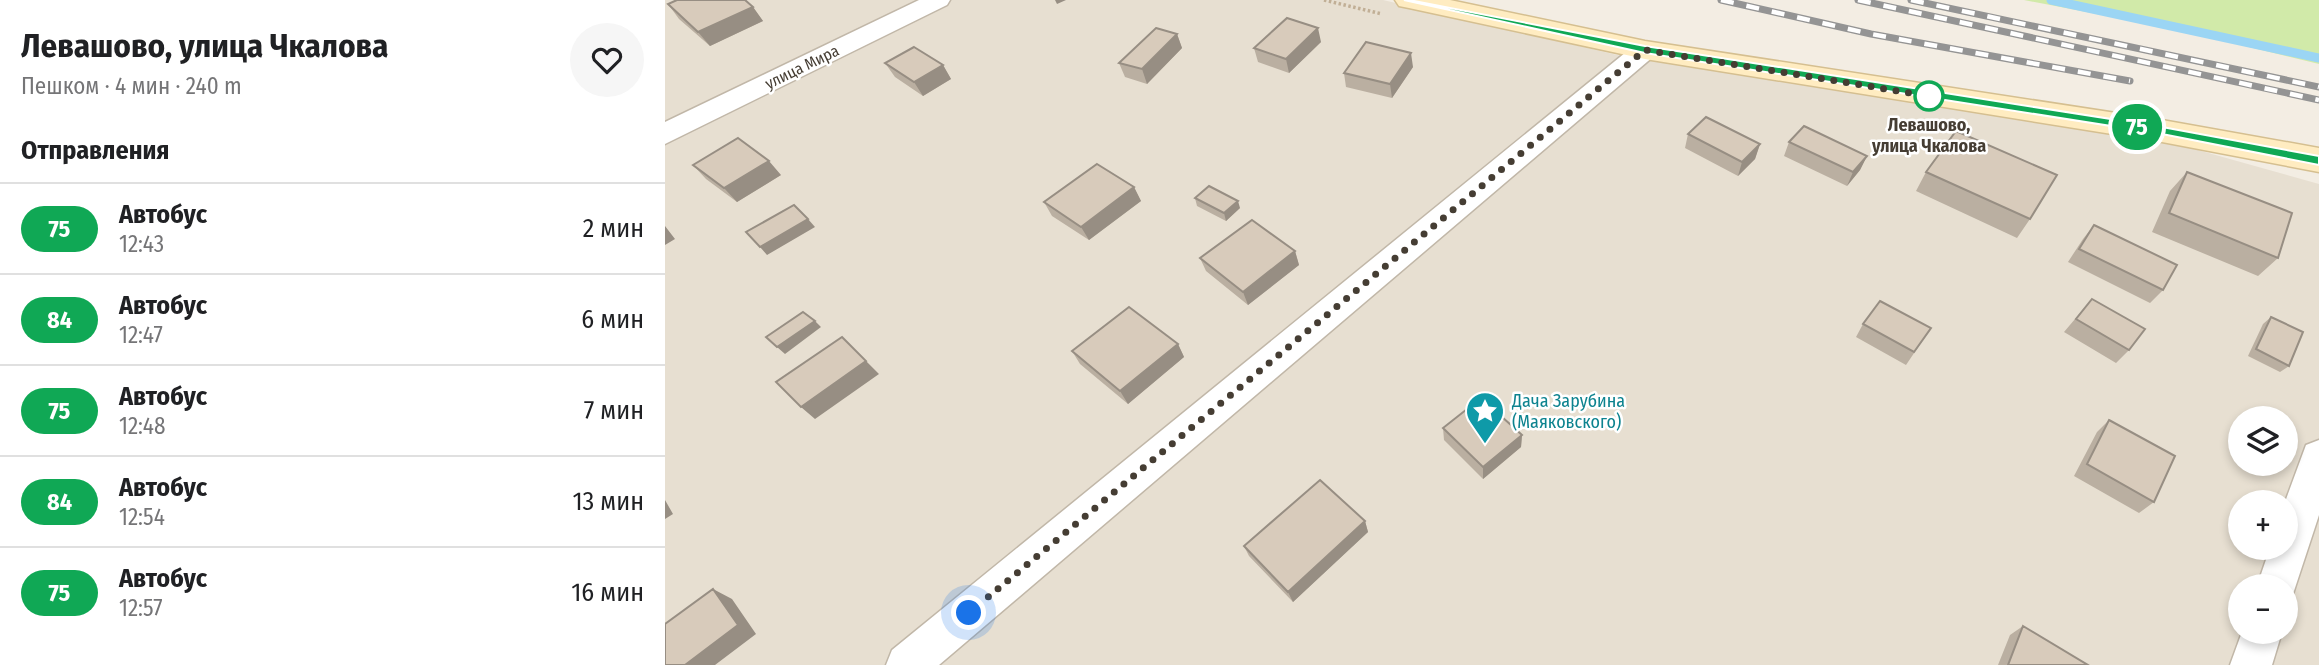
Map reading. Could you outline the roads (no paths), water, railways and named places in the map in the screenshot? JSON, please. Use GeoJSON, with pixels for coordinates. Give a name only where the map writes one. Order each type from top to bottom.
{"type":"FeatureCollection","features":[{"type":"Feature","properties":{"kind":"street","name":"улица Мира"},"geometry":{"type":"LineString","coordinates":[[665,134],[938,0]]}},
{"type":"Feature","properties":{"kind":"street"},"geometry":{"type":"LineString","coordinates":[[1409,0],[1645,50],[2162,131],[2319,160]]}},
{"type":"Feature","properties":{"kind":"street"},"geometry":{"type":"LineString","coordinates":[[907,665],[1645,50]]}},
{"type":"Feature","properties":{"kind":"street"},"geometry":{"type":"LineString","coordinates":[[2281,574],[2319,456]]}},
{"type":"Feature","properties":{"kind":"street"},"geometry":{"type":"LineString","coordinates":[[2251,665],[2258,644]]}},
{"type":"Feature","properties":{"kind":"waterway"},"geometry":{"type":"LineString","coordinates":[[2051,0],[2319,58]]}},
{"type":"Feature","properties":{"kind":"railway"},"geometry":{"type":"LineString","coordinates":[[1721,0],[1871,34],[2130,81]]}},
{"type":"Feature","properties":{"kind":"railway"},"geometry":{"type":"LineString","coordinates":[[1858,0],[2319,100]]}},
{"type":"Feature","properties":{"kind":"railway"},"geometry":{"type":"LineString","coordinates":[[1911,0],[2319,87]]}},
{"type":"Feature","properties":{"kind":"place","name":"Левашово, улица Чкалова"},"geometry":{"type":"Point","coordinates":[1929,96]}},
{"type":"Feature","properties":{"kind":"place","name":"Дача Зарубина (Маяковского)"},"geometry":{"type":"Point","coordinates":[1485,445]}}]}
